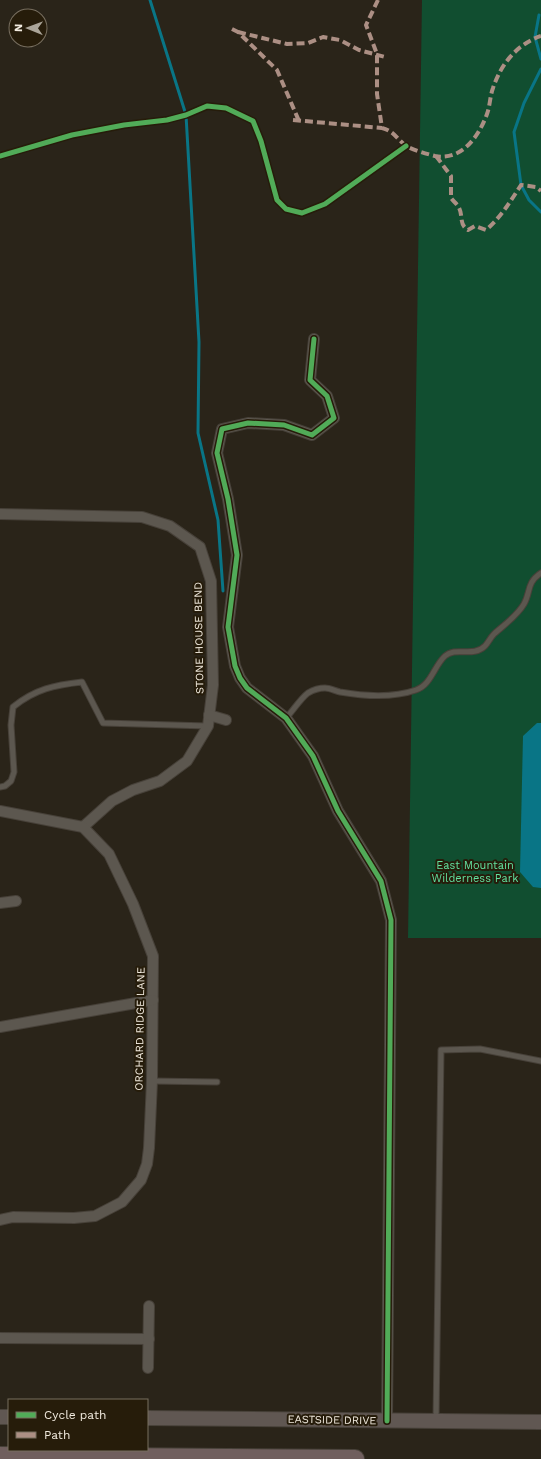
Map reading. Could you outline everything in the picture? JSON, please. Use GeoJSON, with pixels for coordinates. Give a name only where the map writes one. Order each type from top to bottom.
{"type":"FeatureCollection","features":[{"type":"Feature","properties":{"kind":"highway"},"geometry":{"type":"LineString","coordinates":[[0,1456],[355,1459]]}},
{"type":"Feature","properties":{"kind":"street"},"geometry":{"type":"LineString","coordinates":[[314,339],[310,380],[327,396],[334,418],[312,435],[284,425],[248,423],[222,430],[217,453],[228,499],[237,555],[228,627],[235,666],[240,678],[248,688],[286,718],[313,756],[338,810],[381,881],[391,920],[387,1420]]}},
{"type":"Feature","properties":{"kind":"street","name":"STONE HOUSE BEND"},"geometry":{"type":"LineString","coordinates":[[0,514],[142,517],[170,526],[200,547],[211,581],[214,685],[208,726],[188,761],[160,781],[133,790],[112,801],[84,827]]}},
{"type":"Feature","properties":{"kind":"street"},"geometry":{"type":"LineString","coordinates":[[209,715],[226,720]]}},
{"type":"Feature","properties":{"kind":"street"},"geometry":{"type":"LineString","coordinates":[[0,811],[84,827]]}},
{"type":"Feature","properties":{"kind":"street","name":"ORCHARD RIDGE LANE"},"geometry":{"type":"LineString","coordinates":[[0,1220],[13,1218],[85,1218],[110,1210],[129,1195],[141,1180],[148,1160],[152,1082],[153,956],[133,904],[109,854],[84,827]]}},
{"type":"Feature","properties":{"kind":"street"},"geometry":{"type":"LineString","coordinates":[[0,903],[16,901]]}},
{"type":"Feature","properties":{"kind":"street"},"geometry":{"type":"LineString","coordinates":[[0,1027],[153,1000]]}},
{"type":"Feature","properties":{"kind":"street"},"geometry":{"type":"LineString","coordinates":[[148,1368],[149,1306]]}},
{"type":"Feature","properties":{"kind":"street"},"geometry":{"type":"LineString","coordinates":[[0,1338],[149,1339]]}},
{"type":"Feature","properties":{"kind":"street","name":"EASTSIDE DRIVE"},"geometry":{"type":"LineString","coordinates":[[148,1418],[541,1422]]}},
{"type":"Feature","properties":{"kind":"lane"},"geometry":{"type":"LineString","coordinates":[[286,718],[307,694],[318,689],[326,688],[340,692],[368,695],[387,695],[417,690],[426,684],[439,662],[447,654],[455,652],[473,653],[485,647],[494,635],[524,604],[531,583],[541,573]]}},
{"type":"Feature","properties":{"kind":"lane"},"geometry":{"type":"LineString","coordinates":[[0,787],[5,786],[11,781],[14,772],[11,725],[13,707],[26,696],[54,685],[82,682],[103,723],[208,726]]}},
{"type":"Feature","properties":{"kind":"lane"},"geometry":{"type":"LineString","coordinates":[[436,1421],[441,1050],[480,1049],[541,1061]]}},
{"type":"Feature","properties":{"kind":"lane"},"geometry":{"type":"LineString","coordinates":[[152,1082],[217,1082]]}},
{"type":"Feature","properties":{"kind":"green space","name":"East Mountain Wilderness Park"},"geometry":{"type":"Polygon","coordinates":[[[422,0],[541,0],[541,938],[408,938],[422,0]]]}},
{"type":"Feature","properties":{"kind":"water"},"geometry":{"type":"Polygon","coordinates":[[[537,723],[541,723],[541,888],[533,887],[520,872],[523,736],[537,723]]]}},
{"type":"Feature","properties":{"kind":"waterway"},"geometry":{"type":"LineString","coordinates":[[150,0],[186,115],[199,342],[198,433],[218,520],[223,591]]}},
{"type":"Feature","properties":{"kind":"waterway"},"geometry":{"type":"LineString","coordinates":[[539,15],[535,37],[541,59]]}},
{"type":"Feature","properties":{"kind":"waterway"},"geometry":{"type":"LineString","coordinates":[[541,69],[524,103],[514,132],[521,185],[529,200],[541,212]]}},
{"type":"Feature","properties":{"kind":"marked path"},"geometry":{"type":"LineString","coordinates":[[378,0],[366,25],[377,54],[377,94],[382,128],[392,133],[406,146],[435,156],[445,157],[453,155],[468,145],[484,122],[496,79],[505,63],[524,44],[541,36]]}},
{"type":"Feature","properties":{"kind":"marked path"},"geometry":{"type":"LineString","coordinates":[[232,29],[238,32],[277,70],[299,121]]}},
{"type":"Feature","properties":{"kind":"marked path"},"geometry":{"type":"LineString","coordinates":[[238,32],[287,44],[308,43],[323,37],[340,40],[359,50],[385,57]]}},
{"type":"Feature","properties":{"kind":"marked path"},"geometry":{"type":"LineString","coordinates":[[293,120],[382,128]]}},
{"type":"Feature","properties":{"kind":"marked path"},"geometry":{"type":"LineString","coordinates":[[436,156],[451,176],[451,198],[460,209],[463,225],[468,230],[475,226],[486,230],[501,215],[521,185],[536,187],[541,191]]}},
{"type":"Feature","properties":{"kind":"cycle path"},"geometry":{"type":"LineString","coordinates":[[0,156],[72,135],[124,125],[167,120],[186,115],[207,106],[226,108],[253,121],[261,141],[277,200],[286,209],[302,213],[325,204],[406,146]]}},
{"type":"Feature","properties":{"kind":"cycle path"},"geometry":{"type":"LineString","coordinates":[[314,339],[310,380],[327,396],[334,418],[312,435],[284,425],[248,423],[222,429],[217,453],[228,499],[237,555],[228,627],[235,666],[240,678],[247,688],[286,718],[313,756],[338,811],[381,881],[391,920],[387,1421]]}}]}
